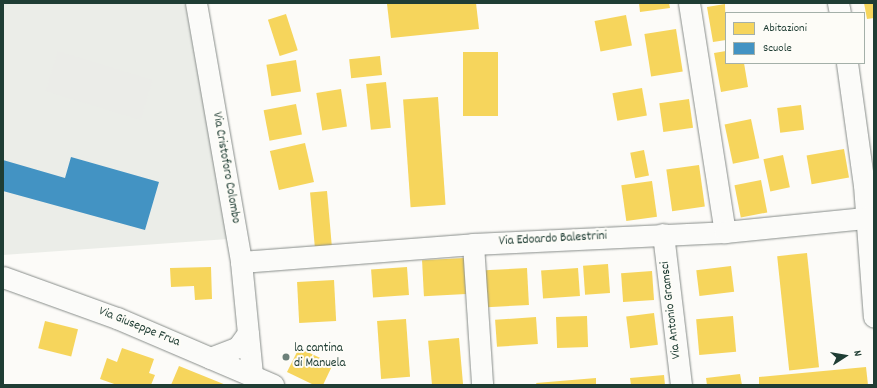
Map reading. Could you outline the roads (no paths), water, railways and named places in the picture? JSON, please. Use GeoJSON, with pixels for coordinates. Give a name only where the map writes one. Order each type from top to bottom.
{"type":"FeatureCollection","features":[{"type":"Feature","properties":{"kind":"street","name":"Via Cristoforo Colombo"},"geometry":{"type":"LineString","coordinates":[[196,3],[241,262],[252,375]]}},
{"type":"Feature","properties":{"kind":"street"},"geometry":{"type":"LineString","coordinates":[[689,3],[725,232]]}},
{"type":"Feature","properties":{"kind":"street"},"geometry":{"type":"LineString","coordinates":[[847,64],[870,217],[874,317]]}},
{"type":"Feature","properties":{"kind":"street","name":"Via Edoardo Balestrini"},"geometry":{"type":"LineString","coordinates":[[241,262],[473,244],[725,232],[870,217]]}},
{"type":"Feature","properties":{"kind":"street","name":"Via Antonio Gramsci"},"geometry":{"type":"LineString","coordinates":[[663,234],[681,385]]}},
{"type":"Feature","properties":{"kind":"street"},"geometry":{"type":"LineString","coordinates":[[473,244],[482,385]]}},
{"type":"Feature","properties":{"kind":"street","name":"Via Giuseppe Frua"},"geometry":{"type":"LineString","coordinates":[[3,277],[117,318],[273,385]]}},
{"type":"Feature","properties":{"kind":"street"},"geometry":{"type":"LineString","coordinates":[[210,358],[238,347],[248,333]]}},
{"type":"Feature","properties":{"kind":"place","name":"la cantina di Manuela"},"geometry":{"type":"Point","coordinates":[286,357]}}]}
